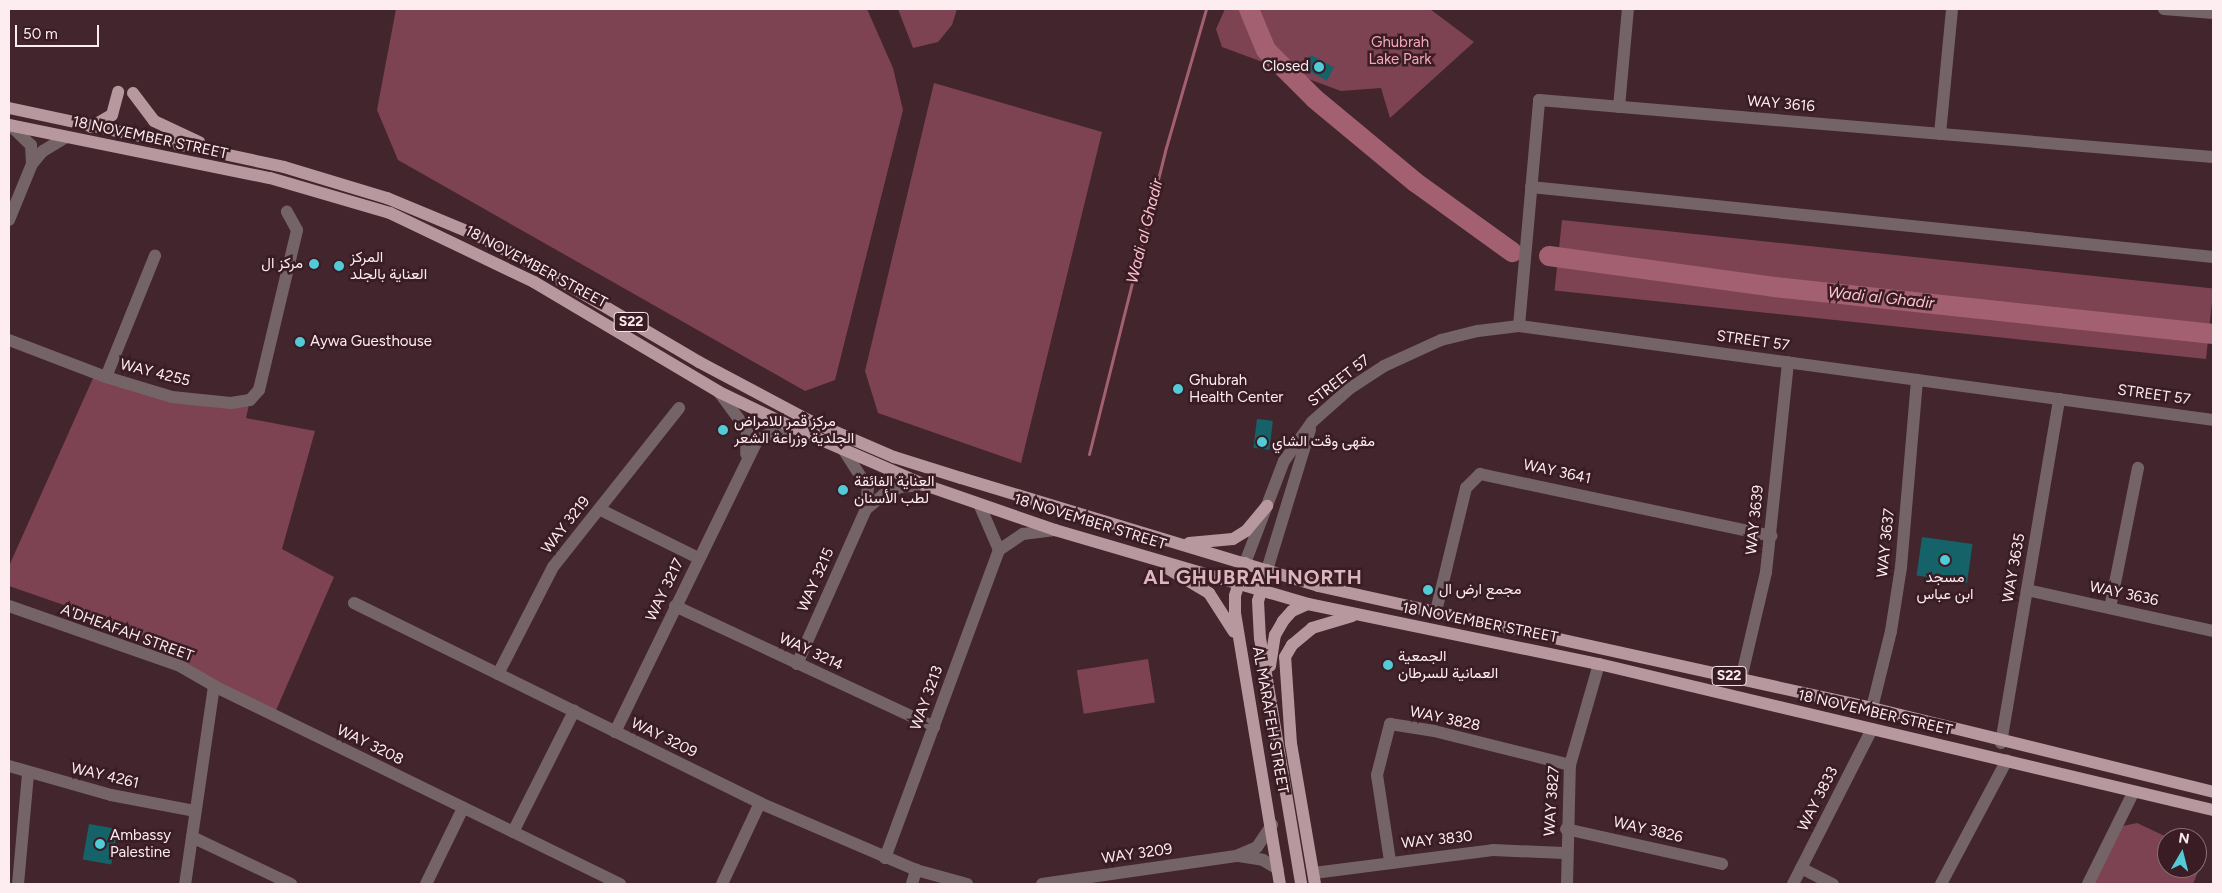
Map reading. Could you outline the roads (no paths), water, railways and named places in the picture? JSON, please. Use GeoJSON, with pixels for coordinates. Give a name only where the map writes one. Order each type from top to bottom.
{"type":"FeatureCollection","features":[{"type":"Feature","properties":{"kind":"main road"},"geometry":{"type":"LineString","coordinates":[[91,127],[112,115],[118,92]]}},
{"type":"Feature","properties":{"kind":"main road"},"geometry":{"type":"LineString","coordinates":[[133,93],[142,109],[168,130],[246,159]]}},
{"type":"Feature","properties":{"kind":"main road","name":"18 NOVEMBER STREET"},"geometry":{"type":"LineString","coordinates":[[9,108],[246,159],[356,187],[476,235],[772,402],[894,457],[1318,586],[1872,708],[2001,743],[2213,792]]}},
{"type":"Feature","properties":{"kind":"main road","name":"18 NOVEMBER STREET"},"geometry":{"type":"LineString","coordinates":[[9,125],[270,178],[390,213],[534,282],[719,392],[794,428],[925,486],[1055,530],[1308,604],[1599,664],[2007,760],[2134,793],[2213,810]]}},
{"type":"Feature","properties":{"kind":"main road"},"geometry":{"type":"LineString","coordinates":[[1178,544],[1233,539],[1246,531],[1267,506]]}},
{"type":"Feature","properties":{"kind":"main road"},"geometry":{"type":"LineString","coordinates":[[1141,554],[1209,593],[1223,610],[1241,648]]}},
{"type":"Feature","properties":{"kind":"main road","name":"AL MARAFEH STREET"},"geometry":{"type":"LineString","coordinates":[[1245,563],[1238,584],[1235,613],[1272,826],[1280,884]]}},
{"type":"Feature","properties":{"kind":"main road","name":"AL MARAFEH STREET"},"geometry":{"type":"LineString","coordinates":[[1267,570],[1261,591],[1258,617],[1301,884]]}},
{"type":"Feature","properties":{"kind":"main road"},"geometry":{"type":"LineString","coordinates":[[1269,683],[1275,635],[1292,611],[1308,604]]}},
{"type":"Feature","properties":{"kind":"main road"},"geometry":{"type":"LineString","coordinates":[[1315,879],[1290,744],[1285,657],[1292,645],[1312,628],[1356,615]]}},
{"type":"Feature","properties":{"kind":"street"},"geometry":{"type":"LineString","coordinates":[[1619,107],[1628,9]]}},
{"type":"Feature","properties":{"kind":"street"},"geometry":{"type":"LineString","coordinates":[[1940,134],[1952,9]]}},
{"type":"Feature","properties":{"kind":"street"},"geometry":{"type":"LineString","coordinates":[[2171,9],[2213,13]]}},
{"type":"Feature","properties":{"kind":"street","name":"WAY 3616"},"geometry":{"type":"LineString","coordinates":[[1519,326],[1539,100],[2213,157]]}},
{"type":"Feature","properties":{"kind":"street"},"geometry":{"type":"LineString","coordinates":[[9,125],[31,145],[32,164]]}},
{"type":"Feature","properties":{"kind":"street"},"geometry":{"type":"LineString","coordinates":[[9,220],[32,164],[43,151],[66,137]]}},
{"type":"Feature","properties":{"kind":"street"},"geometry":{"type":"LineString","coordinates":[[1531,187],[2213,257]]}},
{"type":"Feature","properties":{"kind":"street","name":"WAY 4255"},"geometry":{"type":"LineString","coordinates":[[9,340],[106,377],[172,397],[231,403],[250,400],[259,390],[298,230],[287,212]]}},
{"type":"Feature","properties":{"kind":"street"},"geometry":{"type":"LineString","coordinates":[[106,377],[156,256]]}},
{"type":"Feature","properties":{"kind":"street","name":"STREET 57"},"geometry":{"type":"LineString","coordinates":[[1245,563],[1284,461],[1312,422],[1364,378],[1414,352],[1469,334],[1519,326],[2213,420]]}},
{"type":"Feature","properties":{"kind":"street","name":"WAY 3639"},"geometry":{"type":"LineString","coordinates":[[1741,678],[1771,536],[1788,362]]}},
{"type":"Feature","properties":{"kind":"street","name":"WAY 3637"},"geometry":{"type":"LineString","coordinates":[[1872,708],[1891,631],[1901,567],[1917,380]]}},
{"type":"Feature","properties":{"kind":"street","name":"WAY 3217"},"geometry":{"type":"LineString","coordinates":[[719,392],[747,430],[745,462]]}},
{"type":"Feature","properties":{"kind":"street","name":"WAY 3635"},"geometry":{"type":"LineString","coordinates":[[2001,743],[2059,399]]}},
{"type":"Feature","properties":{"kind":"street","name":"WAY 3219"},"geometry":{"type":"LineString","coordinates":[[498,674],[553,567],[679,408]]}},
{"type":"Feature","properties":{"kind":"street","name":"STREET 57"},"geometry":{"type":"LineString","coordinates":[[1267,570],[1312,422]]}},
{"type":"Feature","properties":{"kind":"street","name":"WAY 3217"},"geometry":{"type":"LineString","coordinates":[[615,732],[698,558],[757,441],[770,433],[794,428]]}},
{"type":"Feature","properties":{"kind":"street","name":"WAY 3215"},"geometry":{"type":"LineString","coordinates":[[796,664],[866,509],[868,488],[845,452]]}},
{"type":"Feature","properties":{"kind":"street"},"geometry":{"type":"LineString","coordinates":[[2110,608],[2138,468]]}},
{"type":"Feature","properties":{"kind":"street","name":"WAY 3641"},"geometry":{"type":"LineString","coordinates":[[1436,611],[1466,488],[1480,474],[1771,536]]}},
{"type":"Feature","properties":{"kind":"street","name":"WAY 3215"},"geometry":{"type":"LineString","coordinates":[[866,509],[883,494],[900,487],[925,486]]}},
{"type":"Feature","properties":{"kind":"street"},"geometry":{"type":"LineString","coordinates":[[980,506],[1000,550],[1023,534],[1055,530]]}},
{"type":"Feature","properties":{"kind":"street"},"geometry":{"type":"LineString","coordinates":[[599,509],[698,558]]}},
{"type":"Feature","properties":{"kind":"street","name":"WAY 3213"},"geometry":{"type":"LineString","coordinates":[[885,858],[1000,550]]}},
{"type":"Feature","properties":{"kind":"street","name":"WAY 3636"},"geometry":{"type":"LineString","coordinates":[[2027,590],[2213,631]]}},
{"type":"Feature","properties":{"kind":"street","name":"WAY 3209"},"geometry":{"type":"LineString","coordinates":[[354,603],[760,803],[885,858],[916,870],[967,884]]}},
{"type":"Feature","properties":{"kind":"street","name":"A'DHEAFAH STREET"},"geometry":{"type":"LineString","coordinates":[[9,606],[180,666],[214,686]]}},
{"type":"Feature","properties":{"kind":"street","name":"WAY 3214"},"geometry":{"type":"LineString","coordinates":[[675,606],[934,727]]}},
{"type":"Feature","properties":{"kind":"street","name":"WAY 3827"},"geometry":{"type":"LineString","coordinates":[[1566,884],[1564,853],[1570,765],[1599,664]]}},
{"type":"Feature","properties":{"kind":"street"},"geometry":{"type":"LineString","coordinates":[[185,884],[214,686]]}},
{"type":"Feature","properties":{"kind":"street","name":"WAY 3208"},"geometry":{"type":"LineString","coordinates":[[214,686],[620,884]]}},
{"type":"Feature","properties":{"kind":"street"},"geometry":{"type":"LineString","coordinates":[[513,832],[574,711]]}},
{"type":"Feature","properties":{"kind":"street","name":"WAY 3828"},"geometry":{"type":"LineString","coordinates":[[1390,861],[1377,775],[1390,724],[1434,731],[1570,765]]}},
{"type":"Feature","properties":{"kind":"street","name":"WAY 3833"},"geometry":{"type":"LineString","coordinates":[[1793,884],[1872,729]]}},
{"type":"Feature","properties":{"kind":"street"},"geometry":{"type":"LineString","coordinates":[[1941,884],[2007,760]]}},
{"type":"Feature","properties":{"kind":"street","name":"WAY 4261"},"geometry":{"type":"LineString","coordinates":[[9,766],[28,774],[196,811]]}},
{"type":"Feature","properties":{"kind":"street"},"geometry":{"type":"LineString","coordinates":[[18,884],[28,774]]}},
{"type":"Feature","properties":{"kind":"street"},"geometry":{"type":"LineString","coordinates":[[2088,884],[2134,793]]}},
{"type":"Feature","properties":{"kind":"street"},"geometry":{"type":"LineString","coordinates":[[722,884],[760,803]]}},
{"type":"Feature","properties":{"kind":"street"},"geometry":{"type":"LineString","coordinates":[[426,884],[463,808]]}},
{"type":"Feature","properties":{"kind":"street","name":"WAY 3209"},"geometry":{"type":"LineString","coordinates":[[1042,884],[1236,856],[1257,847],[1272,826]]}},
{"type":"Feature","properties":{"kind":"street","name":"WAY 3826"},"geometry":{"type":"LineString","coordinates":[[1566,829],[1722,864]]}},
{"type":"Feature","properties":{"kind":"street"},"geometry":{"type":"LineString","coordinates":[[192,837],[291,884]]}},
{"type":"Feature","properties":{"kind":"street","name":"WAY 3830"},"geometry":{"type":"LineString","coordinates":[[1315,879],[1390,861],[1493,850],[1564,853]]}},
{"type":"Feature","properties":{"kind":"street","name":"WAY 3209"},"geometry":{"type":"LineString","coordinates":[[1236,856],[1263,860],[1278,869]]}},
{"type":"Feature","properties":{"kind":"street"},"geometry":{"type":"LineString","coordinates":[[1801,868],[1834,884]]}},
{"type":"Feature","properties":{"kind":"street"},"geometry":{"type":"LineString","coordinates":[[912,884],[916,870]]}},
{"type":"Feature","properties":{"kind":"waterway","name":"Wadi al Ghadir"},"geometry":{"type":"LineString","coordinates":[[1089,454],[1165,151],[1206,9]]}},
{"type":"Feature","properties":{"kind":"waterway","name":"Wadi al Ghadir"},"geometry":{"type":"LineString","coordinates":[[1249,9],[1266,50],[1315,99],[1415,182],[1512,252]]}},
{"type":"Feature","properties":{"kind":"waterway","name":"Wadi al Ghadir"},"geometry":{"type":"LineString","coordinates":[[1549,256],[1774,287],[2213,334]]}},
{"type":"Feature","properties":{"kind":"place","name":"Closed"},"geometry":{"type":"Point","coordinates":[1319,67]}},
{"type":"Feature","properties":{"kind":"place","name":"مركز ال"},"geometry":{"type":"Point","coordinates":[314,264]}},
{"type":"Feature","properties":{"kind":"place","name":"المركز العناية بالجلد"},"geometry":{"type":"Point","coordinates":[339,266]}},
{"type":"Feature","properties":{"kind":"place","name":"Aywa Guesthouse"},"geometry":{"type":"Point","coordinates":[300,342]}},
{"type":"Feature","properties":{"kind":"place","name":"Ghubrah Health Center"},"geometry":{"type":"Point","coordinates":[1178,389]}},
{"type":"Feature","properties":{"kind":"place","name":"مركز قمر للامراض الجلدية وزراعة الشعر"},"geometry":{"type":"Point","coordinates":[723,430]}},
{"type":"Feature","properties":{"kind":"place","name":"مقهى وقت الشاي"},"geometry":{"type":"Point","coordinates":[1262,442]}},
{"type":"Feature","properties":{"kind":"place","name":"العناية الفائقة لطب الأسنان"},"geometry":{"type":"Point","coordinates":[843,490]}},
{"type":"Feature","properties":{"kind":"place","name":"مسجد ابن عباس"},"geometry":{"type":"Point","coordinates":[1945,560]}},
{"type":"Feature","properties":{"kind":"place","name":"مجمع ارض ال"},"geometry":{"type":"Point","coordinates":[1428,590]}},
{"type":"Feature","properties":{"kind":"place","name":"الجمعية العمانية للسرطان"},"geometry":{"type":"Point","coordinates":[1388,665]}},
{"type":"Feature","properties":{"kind":"place","name":"Ambassy Palestine"},"geometry":{"type":"Point","coordinates":[100,844]}},
{"type":"Feature","properties":{"kind":"district","name":"AL GHUBRAH NORTH"},"geometry":{"type":"Point","coordinates":[1253,577]}},
{"type":"Feature","properties":{"kind":"park label","name":"Ghubrah Lake Park"},"geometry":{"type":"Point","coordinates":[1400,50]}}]}
